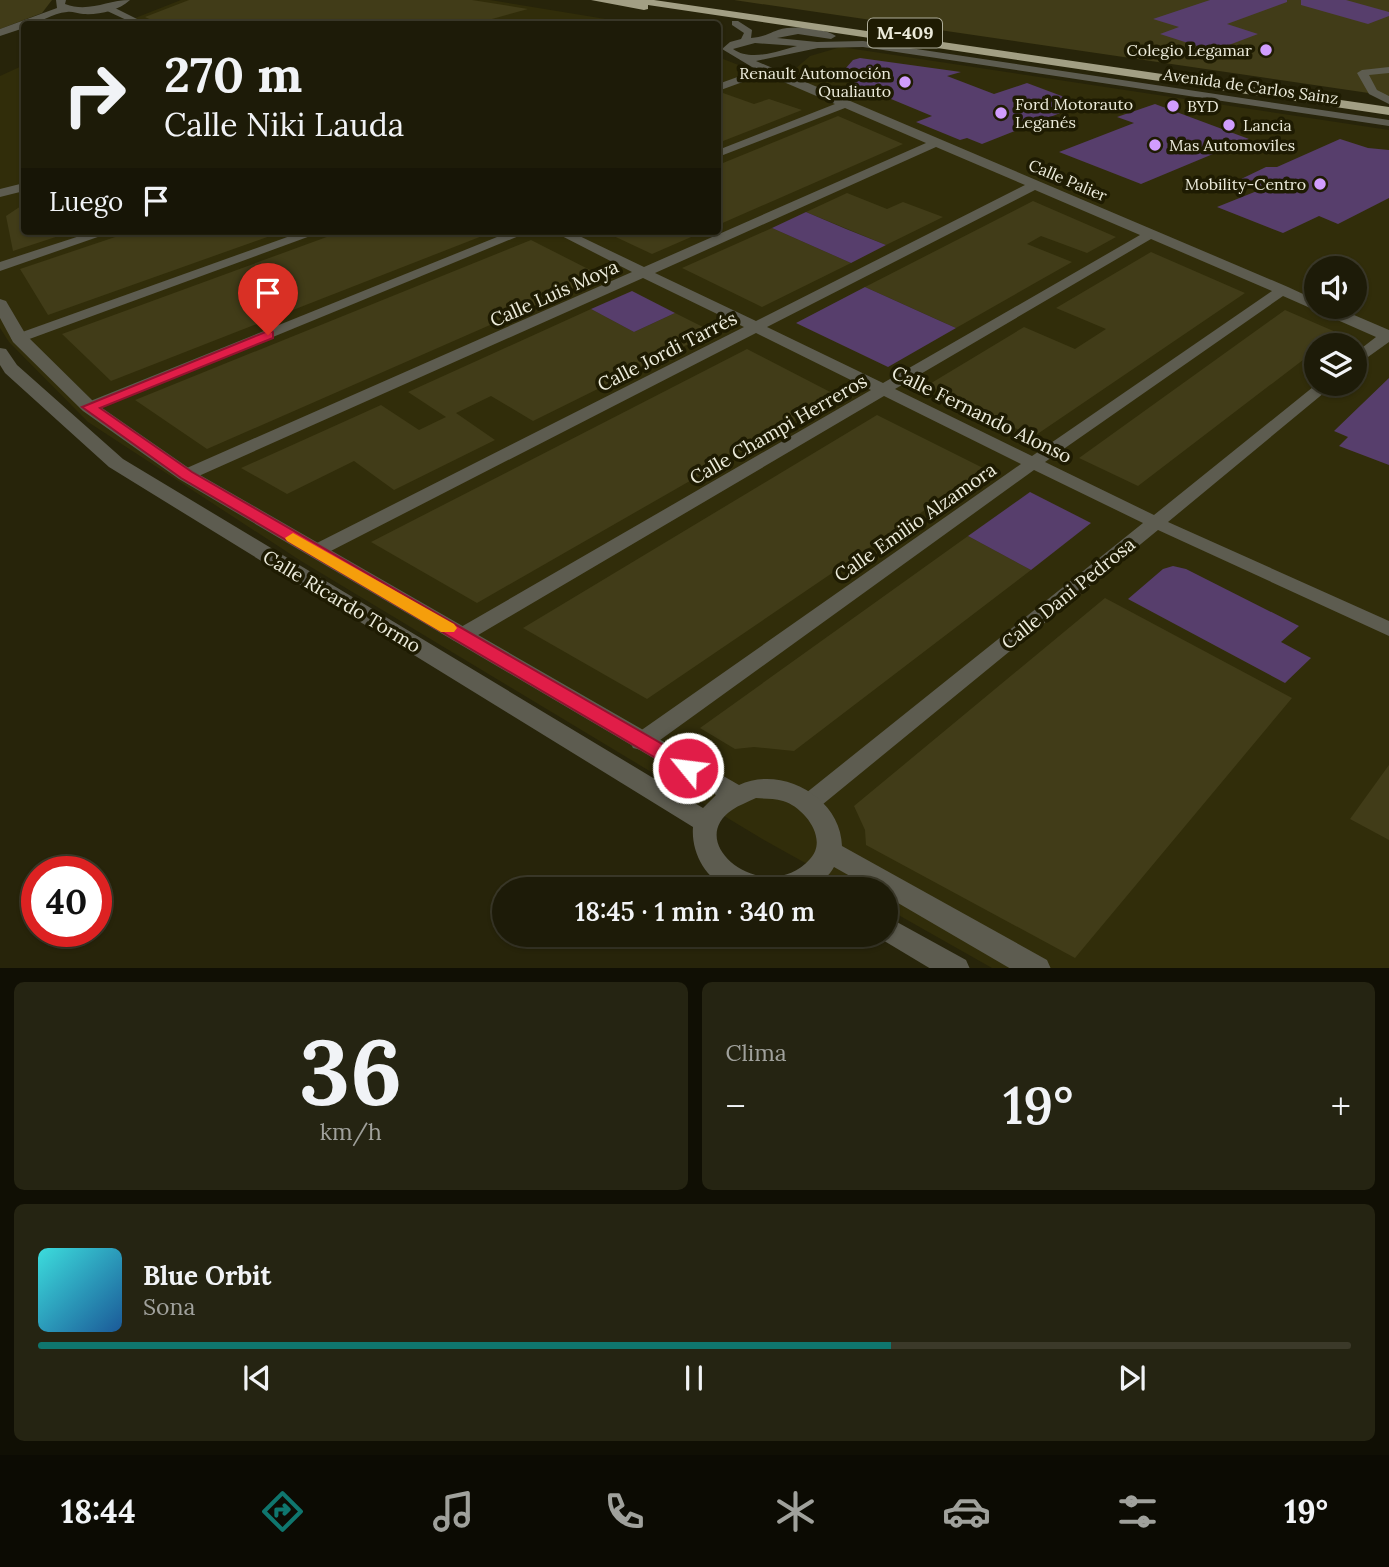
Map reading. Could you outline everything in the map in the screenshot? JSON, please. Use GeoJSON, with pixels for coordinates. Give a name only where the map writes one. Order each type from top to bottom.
{"type":"FeatureCollection","features":[{"type":"Feature","properties":{"kind":"highway","name":"M-409"},"geometry":{"type":"LineString","coordinates":[[596,0],[995,54]]}},
{"type":"Feature","properties":{"kind":"highway","name":"M-409"},"geometry":{"type":"LineString","coordinates":[[633,0],[1389,111]]}},
{"type":"Feature","properties":{"kind":"highway","name":"M-409"},"geometry":{"type":"LineString","coordinates":[[672,0],[1389,101]]}},
{"type":"Feature","properties":{"kind":"highway","name":"M-409"},"geometry":{"type":"LineString","coordinates":[[702,0],[1138,66]]}},
{"type":"Feature","properties":{"kind":"street"},"geometry":{"type":"LineString","coordinates":[[49,21],[78,11],[108,8],[125,0]]}},
{"type":"Feature","properties":{"kind":"street"},"geometry":{"type":"LineString","coordinates":[[26,21],[63,4],[78,11]]}},
{"type":"Feature","properties":{"kind":"street"},"geometry":{"type":"LineString","coordinates":[[108,8],[136,21]]}},
{"type":"Feature","properties":{"kind":"street"},"geometry":{"type":"LineString","coordinates":[[0,33],[21,23]]}},
{"type":"Feature","properties":{"kind":"street"},"geometry":{"type":"LineString","coordinates":[[721,40],[737,37],[740,25],[749,32],[727,49],[737,55],[760,58],[778,50],[821,45]]}},
{"type":"Feature","properties":{"kind":"street"},"geometry":{"type":"LineString","coordinates":[[0,40],[21,31]]}},
{"type":"Feature","properties":{"kind":"street"},"geometry":{"type":"LineString","coordinates":[[778,50],[777,33],[788,31],[876,39]]}},
{"type":"Feature","properties":{"kind":"street"},"geometry":{"type":"LineString","coordinates":[[721,40],[741,40],[778,50]]}},
{"type":"Feature","properties":{"kind":"street","name":"Avenida de Carlos Sainz"},"geometry":{"type":"LineString","coordinates":[[778,50],[821,45],[886,47],[1389,123]]}},
{"type":"Feature","properties":{"kind":"street","name":"Calle Palier"},"geometry":{"type":"LineString","coordinates":[[778,50],[784,71],[806,88]]}},
{"type":"Feature","properties":{"kind":"street","name":"Calle Palier"},"geometry":{"type":"LineString","coordinates":[[721,52],[737,55],[765,71],[1304,299]]}},
{"type":"Feature","properties":{"kind":"street"},"geometry":{"type":"LineString","coordinates":[[721,87],[765,71]]}},
{"type":"Feature","properties":{"kind":"street"},"geometry":{"type":"LineString","coordinates":[[1389,71],[1362,73],[1373,92],[1389,101]]}},
{"type":"Feature","properties":{"kind":"street"},"geometry":{"type":"LineString","coordinates":[[721,153],[845,104]]}},
{"type":"Feature","properties":{"kind":"street","name":"Calle Luis Moya"},"geometry":{"type":"LineString","coordinates":[[186,475],[936,143]]}},
{"type":"Feature","properties":{"kind":"street","name":"Calle Jordi Tarrés"},"geometry":{"type":"LineString","coordinates":[[316,551],[1035,185]]}},
{"type":"Feature","properties":{"kind":"street"},"geometry":{"type":"LineString","coordinates":[[0,193],[21,188]]}},
{"type":"Feature","properties":{"kind":"street","name":"Calle Champi Herreros"},"geometry":{"type":"LineString","coordinates":[[461,636],[1150,234]]}},
{"type":"Feature","properties":{"kind":"street"},"geometry":{"type":"LineString","coordinates":[[0,267],[96,235]]}},
{"type":"Feature","properties":{"kind":"street"},"geometry":{"type":"LineString","coordinates":[[19,338],[306,235]]}},
{"type":"Feature","properties":{"kind":"street"},"geometry":{"type":"LineString","coordinates":[[89,407],[514,235]]}},
{"type":"Feature","properties":{"kind":"street","name":"Calle Fernando Alonso"},"geometry":{"type":"LineString","coordinates":[[567,235],[1154,522],[1389,629]]}},
{"type":"Feature","properties":{"kind":"street","name":"Calle Emilio Alzamora"},"geometry":{"type":"LineString","coordinates":[[641,742],[1033,463],[1283,290]]}},
{"type":"Feature","properties":{"kind":"street","name":"Calle Ricardo Tormo"},"geometry":{"type":"LineString","coordinates":[[0,304],[19,338],[89,407],[186,475],[734,794]]}},
{"type":"Feature","properties":{"kind":"street","name":"Calle Palier"},"geometry":{"type":"LineString","coordinates":[[1351,319],[1388,335]]}},
{"type":"Feature","properties":{"kind":"street"},"geometry":{"type":"LineString","coordinates":[[1367,352],[1388,335]]}},
{"type":"Feature","properties":{"kind":"street","name":"Calle Ricardo Tormo"},"geometry":{"type":"LineString","coordinates":[[0,352],[11,369],[116,463],[705,822]]}},
{"type":"Feature","properties":{"kind":"street","name":"Calle Dani Pedrosa"},"geometry":{"type":"LineString","coordinates":[[809,803],[1312,396]]}},
{"type":"Feature","properties":{"kind":"street"},"geometry":{"type":"LineString","coordinates":[[727,877],[706,852],[702,837],[705,822],[711,811],[734,794],[753,789],[792,793],[809,803],[823,817],[830,833],[829,851],[813,877]]}},
{"type":"Feature","properties":{"kind":"street"},"geometry":{"type":"LineString","coordinates":[[829,851],[1037,968]]}},
{"type":"Feature","properties":{"kind":"street"},"geometry":{"type":"LineString","coordinates":[[898,935],[956,968]]}},
{"type":"Feature","properties":{"kind":"shaded area"},"geometry":{"type":"Polygon","coordinates":[[[0,0],[52,0],[42,13],[0,29],[0,0]]]}},
{"type":"Feature","properties":{"kind":"shaded area"},"geometry":{"type":"Polygon","coordinates":[[[181,0],[490,0],[618,21],[128,21],[181,0]]]}},
{"type":"Feature","properties":{"kind":"shaded area"},"geometry":{"type":"Polygon","coordinates":[[[189,0],[472,0],[528,9],[485,21],[154,21],[145,17],[189,0]]]}},
{"type":"Feature","properties":{"kind":"shaded area","name":"Colegio Legamar"},"geometry":{"type":"Polygon","coordinates":[[[734,0],[1389,0],[1389,96],[734,0]]]}},
{"type":"Feature","properties":{"kind":"shaded area"},"geometry":{"type":"Polygon","coordinates":[[[841,47],[1389,130],[1389,968],[992,968],[898,915],[898,877],[830,877],[764,840],[301,561],[88,422],[9,342],[0,328],[0,76],[21,66],[21,235],[721,235],[721,58],[772,78],[795,69],[810,56],[841,47]]]}},
{"type":"Feature","properties":{"kind":"shaded area"},"geometry":{"type":"Polygon","coordinates":[[[721,94],[754,104],[769,99],[802,110],[721,142],[721,94]]]}},
{"type":"Feature","properties":{"kind":"shaded area"},"geometry":{"type":"Polygon","coordinates":[[[838,116],[903,144],[721,224],[721,164],[838,116]]]}},
{"type":"Feature","properties":{"kind":"shaded area"},"geometry":{"type":"Polygon","coordinates":[[[847,193],[887,209],[903,202],[943,217],[886,245],[806,212],[847,193]]]}},
{"type":"Feature","properties":{"kind":"shaded area"},"geometry":{"type":"Polygon","coordinates":[[[1033,201],[1116,237],[1087,253],[1041,236],[1027,244],[1072,262],[956,328],[865,287],[1033,201]]]}},
{"type":"Feature","properties":{"kind":"shaded area"},"geometry":{"type":"Polygon","coordinates":[[[21,206],[21,235],[62,235],[13,251],[6,216],[21,206]]]}},
{"type":"Feature","properties":{"kind":"shaded area"},"geometry":{"type":"Polygon","coordinates":[[[772,228],[851,263],[762,307],[682,268],[772,228]]]}},
{"type":"Feature","properties":{"kind":"shaded area"},"geometry":{"type":"Polygon","coordinates":[[[121,235],[273,235],[48,315],[20,269],[121,235]]]}},
{"type":"Feature","properties":{"kind":"shaded area"},"geometry":{"type":"Polygon","coordinates":[[[332,235],[485,235],[111,381],[62,334],[332,235]]]}},
{"type":"Feature","properties":{"kind":"shaded area"},"geometry":{"type":"Polygon","coordinates":[[[612,235],[696,235],[652,254],[612,235]]]}},
{"type":"Feature","properties":{"kind":"shaded area"},"geometry":{"type":"Polygon","coordinates":[[[531,240],[602,276],[207,449],[135,400],[531,240]]]}},
{"type":"Feature","properties":{"kind":"shaded area"},"geometry":{"type":"Polygon","coordinates":[[[1151,252],[1245,293],[1033,437],[928,385],[1024,327],[1075,349],[1106,329],[1056,308],[1151,252]]]}},
{"type":"Feature","properties":{"kind":"shaded area"},"geometry":{"type":"Polygon","coordinates":[[[591,309],[634,332],[675,313],[713,332],[533,421],[491,396],[456,413],[495,440],[394,490],[354,461],[287,494],[241,468],[381,405],[419,430],[446,417],[408,392],[591,309]]]}},
{"type":"Feature","properties":{"kind":"shaded area"},"geometry":{"type":"Polygon","coordinates":[[[1285,310],[1338,333],[1304,333],[1304,359],[1138,486],[1079,458],[1285,310]]]}},
{"type":"Feature","properties":{"kind":"shaded area"},"geometry":{"type":"Polygon","coordinates":[[[747,349],[838,396],[477,603],[371,542],[747,349]]]}},
{"type":"Feature","properties":{"kind":"shaded area"},"geometry":{"type":"Polygon","coordinates":[[[877,415],[985,469],[647,699],[523,628],[877,415]]]}},
{"type":"Feature","properties":{"kind":"shaded area"},"geometry":{"type":"Polygon","coordinates":[[[968,536],[1031,570],[794,751],[754,747],[735,749],[700,728],[968,536]]]}},
{"type":"Feature","properties":{"kind":"shaded area"},"geometry":{"type":"Polygon","coordinates":[[[1105,598],[1292,698],[1075,958],[866,845],[865,830],[854,806],[1105,598]]]}},
{"type":"Feature","properties":{"kind":"shaded area"},"geometry":{"type":"Polygon","coordinates":[[[1389,765],[1389,840],[1350,819],[1389,765]]]}},
{"type":"Feature","properties":{"kind":"building"},"geometry":{"type":"Polygon","coordinates":[[[1210,0],[1287,2],[1227,24],[1258,34],[1213,51],[1160,34],[1179,27],[1153,19],[1210,0]]]}},
{"type":"Feature","properties":{"kind":"building"},"geometry":{"type":"Polygon","coordinates":[[[1301,0],[1346,0],[1389,12],[1389,16],[1368,24],[1301,5],[1301,0]]]}},
{"type":"Feature","properties":{"kind":"building"},"geometry":{"type":"Polygon","coordinates":[[[860,58],[961,72],[947,76],[994,94],[1027,83],[1083,104],[982,144],[967,138],[960,140],[916,122],[932,116],[838,77],[853,60],[860,58]]]}},
{"type":"Feature","properties":{"kind":"building","name":"Mas Automoviles"},"geometry":{"type":"Polygon","coordinates":[[[1155,104],[1249,139],[1141,184],[1059,152],[1134,123],[1117,117],[1155,104]]]}},
{"type":"Feature","properties":{"kind":"building","name":"Mobility-Centro"},"geometry":{"type":"Polygon","coordinates":[[[1340,139],[1368,148],[1389,150],[1389,198],[1338,224],[1319,216],[1283,233],[1217,207],[1262,189],[1239,180],[1266,167],[1277,167],[1340,139]]]}},
{"type":"Feature","properties":{"kind":"building"},"geometry":{"type":"Polygon","coordinates":[[[806,212],[886,245],[851,263],[772,228],[806,212]]]}},
{"type":"Feature","properties":{"kind":"building"},"geometry":{"type":"Polygon","coordinates":[[[865,287],[956,328],[888,367],[796,323],[865,287]]]}},
{"type":"Feature","properties":{"kind":"building"},"geometry":{"type":"Polygon","coordinates":[[[632,291],[675,313],[634,332],[591,309],[632,291]]]}},
{"type":"Feature","properties":{"kind":"building"},"geometry":{"type":"Polygon","coordinates":[[[1389,378],[1389,465],[1339,446],[1348,437],[1334,431],[1389,378]]]}},
{"type":"Feature","properties":{"kind":"building"},"geometry":{"type":"Polygon","coordinates":[[[1030,492],[1091,523],[1031,570],[968,536],[1030,492]]]}},
{"type":"Feature","properties":{"kind":"building"},"geometry":{"type":"Polygon","coordinates":[[[1173,566],[1186,569],[1299,626],[1281,642],[1311,658],[1285,683],[1128,599],[1163,569],[1173,566]]]}},
{"type":"Feature","properties":{"kind":"slow traffic"},"geometry":{"type":"LineString","coordinates":[[293,538],[447,628]]}},
{"type":"Feature","properties":{"kind":"place","name":"Colegio Legamar"},"geometry":{"type":"Point","coordinates":[1266,50]}},
{"type":"Feature","properties":{"kind":"place","name":"Renault Automoción Qualiauto"},"geometry":{"type":"Point","coordinates":[905,82]}},
{"type":"Feature","properties":{"kind":"place","name":"BYD"},"geometry":{"type":"Point","coordinates":[1173,106]}},
{"type":"Feature","properties":{"kind":"place","name":"Ford Motorauto Leganés"},"geometry":{"type":"Point","coordinates":[1001,113]}},
{"type":"Feature","properties":{"kind":"place","name":"Lancia"},"geometry":{"type":"Point","coordinates":[1229,125]}},
{"type":"Feature","properties":{"kind":"place","name":"Mas Automoviles"},"geometry":{"type":"Point","coordinates":[1155,145]}},
{"type":"Feature","properties":{"kind":"place","name":"Mobility-Centro"},"geometry":{"type":"Point","coordinates":[1320,184]}},
{"type":"Feature","properties":{"kind":"route"},"geometry":{"type":"LineString","coordinates":[[268,335],[89,407],[186,475],[688,768]]}}]}
